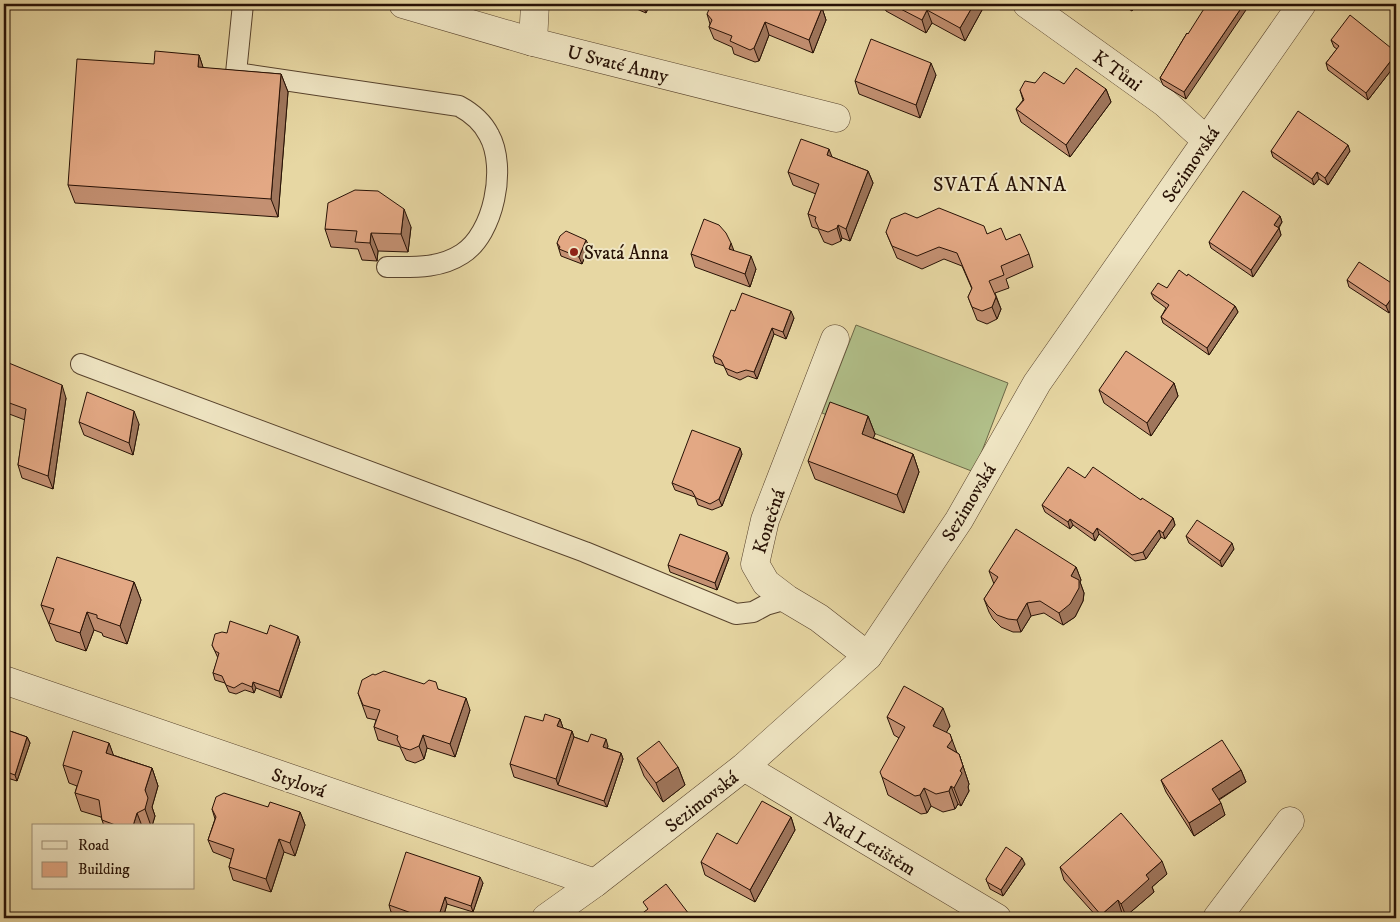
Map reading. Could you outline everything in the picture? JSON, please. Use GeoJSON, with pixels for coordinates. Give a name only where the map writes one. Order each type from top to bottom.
{"type":"FeatureCollection","features":[{"type":"Feature","properties":{"kind":"street","name":"U Svaté Anny"},"geometry":{"type":"LineString","coordinates":[[402,4],[533,42],[836,118]]}},
{"type":"Feature","properties":{"kind":"street"},"geometry":{"type":"LineString","coordinates":[[533,42],[535,4]]}},
{"type":"Feature","properties":{"kind":"street","name":"K Tůni"},"geometry":{"type":"LineString","coordinates":[[1027,4],[1165,103],[1206,140]]}},
{"type":"Feature","properties":{"kind":"street","name":"Sezimovská"},"geometry":{"type":"LineString","coordinates":[[546,918],[595,883],[744,767],[868,656],[959,520],[1037,383],[1120,267],[1206,140],[1302,4]]}},
{"type":"Feature","properties":{"kind":"street","name":"Konečná"},"geometry":{"type":"LineString","coordinates":[[835,339],[765,520],[758,544],[755,564],[766,583],[787,599],[819,618],[868,656]]}},
{"type":"Feature","properties":{"kind":"street","name":"Stylová"},"geometry":{"type":"LineString","coordinates":[[4,680],[595,883]]}},
{"type":"Feature","properties":{"kind":"street","name":"Nad Letištěm"},"geometry":{"type":"LineString","coordinates":[[744,767],[997,918]]}},
{"type":"Feature","properties":{"kind":"street"},"geometry":{"type":"LineString","coordinates":[[1217,918],[1290,821]]}},
{"type":"Feature","properties":{"kind":"lane"},"geometry":{"type":"LineString","coordinates":[[244,4],[236,73],[459,106],[473,114],[490,136],[495,150],[497,171],[495,193],[492,212],[473,246],[450,261],[435,265],[387,267]]}},
{"type":"Feature","properties":{"kind":"lane"},"geometry":{"type":"LineString","coordinates":[[81,364],[585,552],[736,614],[753,612],[766,605],[787,599]]}},
{"type":"Feature","properties":{"kind":"green space"},"geometry":{"type":"Polygon","coordinates":[[[856,325],[1008,383],[974,472],[822,413],[856,325]]]}},
{"type":"Feature","properties":{"kind":"building"},"geometry":{"type":"Polygon","coordinates":[[[812,4],[822,8],[809,40],[765,22],[754,48],[750,50],[730,41],[732,36],[709,27],[712,20],[707,14],[711,5],[812,4]]]}},
{"type":"Feature","properties":{"kind":"building"},"geometry":{"type":"Polygon","coordinates":[[[891,4],[974,4],[960,28],[927,10],[922,20],[891,4]]]}},
{"type":"Feature","properties":{"kind":"building"},"geometry":{"type":"Polygon","coordinates":[[[1207,4],[1244,4],[1184,92],[1160,78],[1207,4]]]}},
{"type":"Feature","properties":{"kind":"building"},"geometry":{"type":"Polygon","coordinates":[[[1350,15],[1396,52],[1366,93],[1326,63],[1339,46],[1331,40],[1350,15]]]}},
{"type":"Feature","properties":{"kind":"building"},"geometry":{"type":"Polygon","coordinates":[[[871,39],[931,63],[916,105],[855,81],[871,39]]]}},
{"type":"Feature","properties":{"kind":"building"},"geometry":{"type":"Polygon","coordinates":[[[155,51],[199,55],[198,67],[281,74],[271,199],[68,185],[77,59],[154,64],[155,51]]]}},
{"type":"Feature","properties":{"kind":"building"},"geometry":{"type":"Polygon","coordinates":[[[1076,68],[1106,89],[1066,145],[1016,109],[1024,100],[1020,90],[1025,81],[1035,83],[1044,72],[1064,84],[1076,68]]]}},
{"type":"Feature","properties":{"kind":"building"},"geometry":{"type":"Polygon","coordinates":[[[1298,111],[1348,145],[1325,178],[1317,172],[1312,179],[1271,151],[1298,111]]]}},
{"type":"Feature","properties":{"kind":"building"},"geometry":{"type":"Polygon","coordinates":[[[801,139],[829,149],[827,155],[868,171],[846,229],[838,225],[837,228],[828,232],[819,229],[815,220],[816,217],[808,214],[819,184],[788,172],[801,139]]]}},
{"type":"Feature","properties":{"kind":"building"},"geometry":{"type":"Polygon","coordinates":[[[355,190],[378,191],[404,209],[401,234],[371,233],[370,243],[355,242],[357,231],[325,229],[328,203],[355,190]]]}},
{"type":"Feature","properties":{"kind":"building"},"geometry":{"type":"Polygon","coordinates":[[[1243,191],[1280,216],[1274,225],[1279,228],[1251,270],[1209,242],[1243,191]]]}},
{"type":"Feature","properties":{"kind":"building"},"geometry":{"type":"Polygon","coordinates":[[[939,208],[984,226],[987,234],[1001,228],[1006,240],[1020,234],[1029,254],[1001,266],[1004,275],[989,281],[996,297],[992,307],[982,311],[972,307],[968,297],[972,288],[957,253],[939,247],[917,256],[892,246],[886,232],[891,219],[905,213],[917,218],[939,208]]]}},
{"type":"Feature","properties":{"kind":"building"},"geometry":{"type":"Polygon","coordinates":[[[704,219],[719,225],[726,233],[731,243],[729,249],[751,256],[745,274],[691,254],[704,219]]]}},
{"type":"Feature","properties":{"kind":"building"},"geometry":{"type":"Polygon","coordinates":[[[566,231],[586,240],[579,257],[559,249],[560,247],[557,243],[560,236],[566,231]]]}},
{"type":"Feature","properties":{"kind":"building"},"geometry":{"type":"Polygon","coordinates":[[[1359,262],[1396,286],[1396,292],[1386,306],[1347,280],[1359,262]]]}},
{"type":"Feature","properties":{"kind":"building"},"geometry":{"type":"Polygon","coordinates":[[[1179,270],[1187,276],[1188,274],[1235,306],[1207,348],[1161,317],[1169,305],[1151,293],[1158,283],[1167,288],[1179,270]]]}},
{"type":"Feature","properties":{"kind":"building"},"geometry":{"type":"Polygon","coordinates":[[[742,293],[791,311],[783,332],[772,328],[754,372],[746,370],[737,373],[725,368],[721,360],[713,356],[731,310],[735,311],[742,293]]]}},
{"type":"Feature","properties":{"kind":"building"},"geometry":{"type":"Polygon","coordinates":[[[1126,351],[1174,383],[1147,423],[1099,390],[1126,351]]]}},
{"type":"Feature","properties":{"kind":"building"},"geometry":{"type":"Polygon","coordinates":[[[4,361],[62,385],[48,476],[18,465],[26,409],[4,401],[4,361]]]}},
{"type":"Feature","properties":{"kind":"building"},"geometry":{"type":"Polygon","coordinates":[[[87,392],[134,411],[129,443],[79,422],[87,392]]]}},
{"type":"Feature","properties":{"kind":"building"},"geometry":{"type":"Polygon","coordinates":[[[830,402],[868,416],[862,434],[913,454],[897,495],[808,461],[830,402]]]}},
{"type":"Feature","properties":{"kind":"building"},"geometry":{"type":"Polygon","coordinates":[[[692,430],[740,448],[719,499],[710,504],[696,498],[692,491],[672,483],[692,430]]]}},
{"type":"Feature","properties":{"kind":"building"},"geometry":{"type":"Polygon","coordinates":[[[1068,467],[1085,478],[1093,467],[1141,500],[1142,498],[1173,518],[1163,533],[1159,530],[1143,552],[1132,555],[1097,528],[1093,534],[1070,519],[1068,522],[1042,505],[1068,467]]]}},
{"type":"Feature","properties":{"kind":"building"},"geometry":{"type":"Polygon","coordinates":[[[1197,520],[1232,543],[1220,561],[1186,536],[1197,520]]]}},
{"type":"Feature","properties":{"kind":"building"},"geometry":{"type":"Polygon","coordinates":[[[1016,529],[1076,567],[1071,576],[1079,580],[1079,588],[1070,604],[1059,613],[1040,601],[1027,603],[1017,620],[1008,619],[997,615],[984,599],[998,577],[989,571],[1016,529]]]}},
{"type":"Feature","properties":{"kind":"building"},"geometry":{"type":"Polygon","coordinates":[[[680,534],[727,552],[715,583],[668,565],[680,534]]]}},
{"type":"Feature","properties":{"kind":"building"},"geometry":{"type":"Polygon","coordinates":[[[57,557],[134,582],[120,626],[97,618],[97,615],[87,612],[80,633],[49,623],[54,609],[41,605],[57,557]]]}},
{"type":"Feature","properties":{"kind":"building"},"geometry":{"type":"Polygon","coordinates":[[[230,621],[267,634],[270,625],[298,636],[279,691],[253,682],[252,687],[242,683],[234,688],[226,685],[222,676],[213,673],[219,653],[215,651],[212,645],[215,634],[227,633],[230,621]]]}},
{"type":"Feature","properties":{"kind":"building"},"geometry":{"type":"Polygon","coordinates":[[[384,671],[424,684],[429,680],[436,682],[438,689],[466,698],[450,744],[423,735],[419,746],[410,750],[401,747],[397,739],[398,736],[374,727],[380,710],[363,705],[358,693],[362,680],[384,671]]]}},
{"type":"Feature","properties":{"kind":"building"},"geometry":{"type":"Polygon","coordinates":[[[904,686],[943,708],[933,726],[950,734],[952,740],[947,747],[959,754],[963,766],[960,771],[962,773],[954,788],[951,786],[949,791],[936,794],[924,788],[920,795],[915,796],[882,777],[880,772],[905,727],[887,717],[904,686]]]}},
{"type":"Feature","properties":{"kind":"building"},"geometry":{"type":"Polygon","coordinates":[[[545,714],[560,719],[557,726],[572,731],[556,779],[510,764],[525,716],[543,721],[545,714]]]}},
{"type":"Feature","properties":{"kind":"building"},"geometry":{"type":"Polygon","coordinates":[[[4,729],[27,737],[15,775],[4,771],[4,729]]]}},
{"type":"Feature","properties":{"kind":"building"},"geometry":{"type":"Polygon","coordinates":[[[73,731],[109,743],[106,753],[152,768],[145,790],[148,798],[145,809],[137,813],[134,824],[113,824],[102,820],[99,800],[75,793],[82,771],[63,765],[73,731]]]}},
{"type":"Feature","properties":{"kind":"building"},"geometry":{"type":"Polygon","coordinates":[[[591,734],[606,739],[603,747],[621,753],[604,801],[558,785],[574,737],[588,742],[591,734]]]}},
{"type":"Feature","properties":{"kind":"building"},"geometry":{"type":"Polygon","coordinates":[[[1222,740],[1241,770],[1212,789],[1221,803],[1189,823],[1161,780],[1222,740]]]}},
{"type":"Feature","properties":{"kind":"building"},"geometry":{"type":"Polygon","coordinates":[[[659,741],[678,767],[656,783],[637,758],[659,741]]]}},
{"type":"Feature","properties":{"kind":"building"},"geometry":{"type":"Polygon","coordinates":[[[224,793],[268,807],[270,802],[300,812],[290,843],[279,839],[266,879],[229,867],[234,849],[208,840],[216,817],[212,809],[216,797],[224,793]]]}},
{"type":"Feature","properties":{"kind":"building"},"geometry":{"type":"Polygon","coordinates":[[[762,801],[791,817],[750,890],[701,862],[717,833],[737,844],[762,801]]]}},
{"type":"Feature","properties":{"kind":"building"},"geometry":{"type":"Polygon","coordinates":[[[1121,813],[1162,861],[1146,875],[1149,879],[1121,904],[1118,900],[1101,915],[1060,867],[1121,813]]]}},
{"type":"Feature","properties":{"kind":"building"},"geometry":{"type":"Polygon","coordinates":[[[1006,847],[1022,858],[1001,890],[987,882],[986,879],[1006,847]]]}},
{"type":"Feature","properties":{"kind":"building"},"geometry":{"type":"Polygon","coordinates":[[[406,852],[480,877],[471,906],[445,897],[438,918],[419,918],[417,915],[389,905],[406,852]]]}},
{"type":"Feature","properties":{"kind":"building"},"geometry":{"type":"Polygon","coordinates":[[[666,884],[692,918],[636,918],[648,909],[643,902],[666,884]]]}},
{"type":"Feature","properties":{"kind":"place","name":"Svatá Anna"},"geometry":{"type":"Point","coordinates":[574,252]}},
{"type":"Feature","properties":{"kind":"district","name":"SVATÁ ANNA"},"geometry":{"type":"Point","coordinates":[1000,184]}}]}
